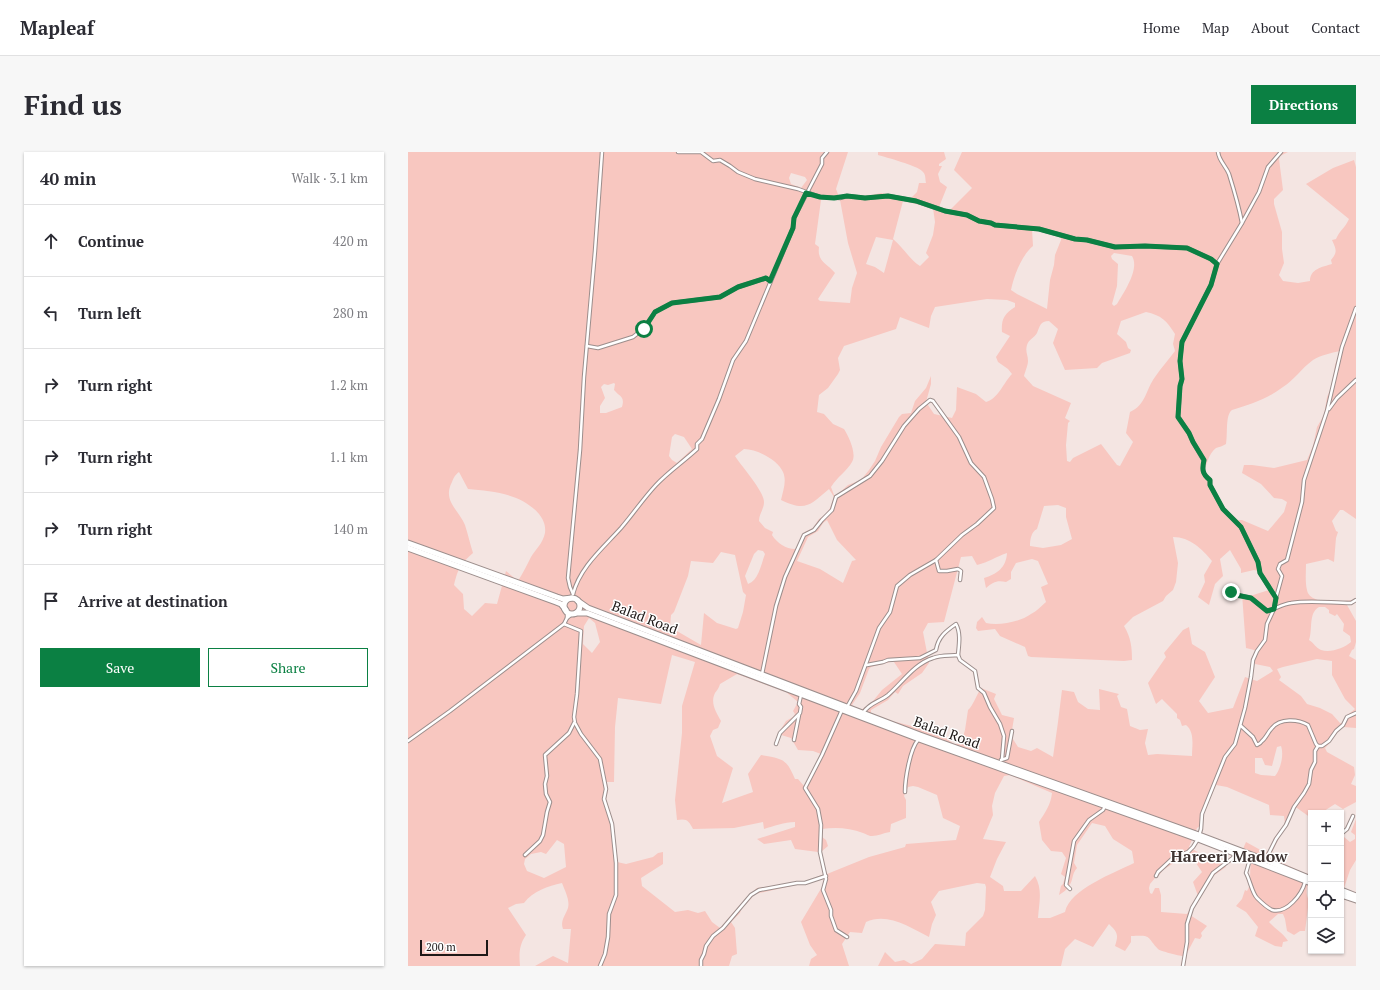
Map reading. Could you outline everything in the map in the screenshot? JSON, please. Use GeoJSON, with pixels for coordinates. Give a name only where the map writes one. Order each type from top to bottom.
{"type":"FeatureCollection","features":[{"type":"Feature","properties":{"kind":"highway","name":"Balad Road"},"geometry":{"type":"LineString","coordinates":[[408,543],[557,597],[574,598],[588,608],[762,675],[918,739],[999,764],[1105,806],[1265,860],[1308,878]]}},
{"type":"Feature","properties":{"kind":"highway","name":"Balad Road"},"geometry":{"type":"LineString","coordinates":[[408,548],[556,602],[561,604],[570,612],[587,613],[802,695],[863,714],[1198,837],[1308,882]]}},
{"type":"Feature","properties":{"kind":"highway"},"geometry":{"type":"LineString","coordinates":[[574,598],[580,606],[570,612],[565,603],[574,598]]}},
{"type":"Feature","properties":{"kind":"highway"},"geometry":{"type":"LineString","coordinates":[[1344,891],[1356,896]]}},
{"type":"Feature","properties":{"kind":"highway"},"geometry":{"type":"LineString","coordinates":[[1344,896],[1356,900]]}},
{"type":"Feature","properties":{"kind":"street"},"geometry":{"type":"LineString","coordinates":[[574,598],[568,578],[580,450],[602,152]]}},
{"type":"Feature","properties":{"kind":"street"},"geometry":{"type":"LineString","coordinates":[[678,152],[701,152],[713,160],[720,160],[738,172],[755,179],[788,188],[798,189],[820,197],[834,198],[847,196],[865,198],[888,196],[916,201],[945,211],[967,215],[979,221],[995,225],[1039,229],[1075,239],[1087,240],[1115,247],[1145,246],[1187,248],[1211,259],[1217,264]]}},
{"type":"Feature","properties":{"kind":"street"},"geometry":{"type":"LineString","coordinates":[[574,598],[576,584],[602,547],[655,486],[667,474],[679,466],[697,450],[698,444],[702,439],[719,399],[733,360],[746,341],[793,228],[794,218],[818,173],[822,164],[822,158],[826,152]]}},
{"type":"Feature","properties":{"kind":"street"},"geometry":{"type":"LineString","coordinates":[[1218,152],[1219,158],[1229,174],[1242,223]]}},
{"type":"Feature","properties":{"kind":"street"},"geometry":{"type":"LineString","coordinates":[[1276,598],[1260,573],[1258,562],[1241,527],[1223,509],[1210,485],[1210,480],[1204,475],[1202,469],[1204,460],[1178,417],[1180,386],[1182,379],[1180,361],[1182,342],[1211,285],[1217,264],[1259,192],[1268,167],[1274,158],[1281,152]]}},
{"type":"Feature","properties":{"kind":"street"},"geometry":{"type":"LineString","coordinates":[[587,346],[598,348],[633,337],[644,329],[655,312],[674,302],[720,297],[749,283],[766,278],[770,281]]}},
{"type":"Feature","properties":{"kind":"street"},"geometry":{"type":"LineString","coordinates":[[1156,876],[1158,872],[1173,858],[1188,852],[1193,847],[1201,829],[1202,814],[1224,757],[1235,744],[1241,726],[1252,677],[1253,660],[1257,651],[1266,640],[1267,624],[1274,609],[1282,576],[1278,569],[1280,564],[1287,560],[1302,502],[1304,480],[1328,411],[1342,347],[1355,315],[1356,308]]}},
{"type":"Feature","properties":{"kind":"street"},"geometry":{"type":"LineString","coordinates":[[1328,411],[1337,398],[1356,380]]}},
{"type":"Feature","properties":{"kind":"street"},"geometry":{"type":"LineString","coordinates":[[762,675],[776,606],[785,577],[804,535],[814,530],[832,510],[836,496],[870,476],[882,461],[904,426],[930,400],[933,401],[959,436],[970,463],[984,477],[994,508],[977,524],[962,535],[936,560],[910,575],[898,586],[890,612],[879,628],[856,691],[844,709],[805,788],[818,809],[821,825],[820,852],[826,876],[823,890],[832,910],[836,930],[847,937]]}},
{"type":"Feature","properties":{"kind":"street"},"geometry":{"type":"LineString","coordinates":[[936,560],[939,571],[958,569],[961,572],[960,580]]}},
{"type":"Feature","properties":{"kind":"street"},"geometry":{"type":"LineString","coordinates":[[1231,592],[1236,595],[1251,598],[1267,611],[1289,603],[1312,601],[1351,603],[1356,600]]}},
{"type":"Feature","properties":{"kind":"street"},"geometry":{"type":"LineString","coordinates":[[408,741],[564,624],[570,612]]}},
{"type":"Feature","properties":{"kind":"street"},"geometry":{"type":"LineString","coordinates":[[564,624],[581,631],[574,716],[575,723],[581,734],[600,759],[606,789],[604,799],[612,824],[616,863],[616,895],[609,914],[608,937],[600,966]]}},
{"type":"Feature","properties":{"kind":"street"},"geometry":{"type":"LineString","coordinates":[[866,665],[888,660],[920,658],[936,650],[937,642],[943,633],[956,624],[959,628],[960,647],[958,655],[960,660],[975,670],[978,688],[984,693],[1000,724],[1004,736],[999,764]]}},
{"type":"Feature","properties":{"kind":"street"},"geometry":{"type":"LineString","coordinates":[[863,714],[866,708],[887,696],[924,662],[934,657],[958,655]]}},
{"type":"Feature","properties":{"kind":"street"},"geometry":{"type":"LineString","coordinates":[[794,740],[801,707],[799,704],[802,695]]}},
{"type":"Feature","properties":{"kind":"street"},"geometry":{"type":"LineString","coordinates":[[776,744],[780,733],[800,712]]}},
{"type":"Feature","properties":{"kind":"street"},"geometry":{"type":"LineString","coordinates":[[1318,746],[1325,745],[1343,725],[1347,717],[1356,713]]}},
{"type":"Feature","properties":{"kind":"street"},"geometry":{"type":"LineString","coordinates":[[1241,726],[1255,740],[1257,745],[1262,742],[1272,727],[1277,724],[1283,722],[1301,721],[1308,725],[1318,746]]}},
{"type":"Feature","properties":{"kind":"street"},"geometry":{"type":"LineString","coordinates":[[525,855],[540,841],[544,833],[546,812],[550,802],[546,794],[545,784],[547,776],[545,755],[569,733],[575,723]]}},
{"type":"Feature","properties":{"kind":"street"},"geometry":{"type":"LineString","coordinates":[[999,764],[1007,758],[1012,731]]}},
{"type":"Feature","properties":{"kind":"street"},"geometry":{"type":"LineString","coordinates":[[905,792],[908,768],[915,743],[918,739]]}},
{"type":"Feature","properties":{"kind":"street"},"geometry":{"type":"LineString","coordinates":[[1265,860],[1276,839],[1286,825],[1294,807],[1309,784],[1311,770],[1315,762],[1315,751],[1318,746]]}},
{"type":"Feature","properties":{"kind":"street"},"geometry":{"type":"LineString","coordinates":[[1070,889],[1066,885],[1074,841],[1089,820],[1103,810],[1105,806]]}},
{"type":"Feature","properties":{"kind":"street"},"geometry":{"type":"LineString","coordinates":[[1344,832],[1347,829],[1353,816]]}},
{"type":"Feature","properties":{"kind":"street"},"geometry":{"type":"LineString","coordinates":[[1183,966],[1187,924],[1192,908],[1213,874],[1239,854]]}},
{"type":"Feature","properties":{"kind":"street"},"geometry":{"type":"LineString","coordinates":[[1250,858],[1246,873],[1256,897],[1271,909],[1278,910],[1287,907],[1296,899],[1308,882]]}},
{"type":"Feature","properties":{"kind":"street"},"geometry":{"type":"LineString","coordinates":[[701,966],[701,960],[706,946],[713,936],[723,928],[751,895],[759,890],[797,883],[805,883],[826,876]]}},
{"type":"Feature","properties":{"kind":"shaded area"},"geometry":{"type":"Polygon","coordinates":[[[408,152],[848,152],[836,189],[839,197],[846,195],[867,196],[881,193],[911,198],[917,192],[919,183],[926,183],[923,172],[908,164],[878,155],[878,152],[944,152],[946,159],[939,164],[939,166],[942,166],[938,174],[940,182],[947,187],[939,207],[950,210],[972,188],[954,170],[962,152],[1288,152],[1280,156],[1279,159],[1283,190],[1274,199],[1282,232],[1284,263],[1279,275],[1283,281],[1298,283],[1310,281],[1314,271],[1332,264],[1331,260],[1335,255],[1336,250],[1332,240],[1336,239],[1349,219],[1306,184],[1333,168],[1354,160],[1356,167],[1356,519],[1343,510],[1340,510],[1332,521],[1336,531],[1338,532],[1334,562],[1328,559],[1306,564],[1306,584],[1309,595],[1314,599],[1336,602],[1356,599],[1356,602],[1347,605],[1356,621],[1356,642],[1354,649],[1349,656],[1356,660],[1356,728],[1343,727],[1325,748],[1327,752],[1354,767],[1355,775],[1351,784],[1356,786],[1356,802],[1343,809],[1335,804],[1326,810],[1308,810],[1308,816],[1295,808],[1270,857],[1308,874],[1308,908],[1305,931],[1300,931],[1294,935],[1287,931],[1283,914],[1278,914],[1269,922],[1288,941],[1283,942],[1282,947],[1275,946],[1255,936],[1258,927],[1246,912],[1236,906],[1242,899],[1245,890],[1247,891],[1249,888],[1251,864],[1239,858],[1246,842],[1266,853],[1270,849],[1274,838],[1285,824],[1284,816],[1270,815],[1269,805],[1227,787],[1216,785],[1203,815],[1203,824],[1197,828],[1189,847],[1201,854],[1224,863],[1226,867],[1213,876],[1190,915],[1207,926],[1201,933],[1202,936],[1200,939],[1195,938],[1187,953],[1185,966],[1181,966],[1183,956],[1159,950],[1146,936],[1131,936],[1131,942],[1125,951],[1115,946],[1117,939],[1116,934],[1114,929],[1109,924],[1093,947],[1075,939],[1065,949],[1061,966],[878,966],[885,952],[895,962],[904,960],[911,964],[922,959],[935,944],[965,946],[966,933],[983,916],[985,910],[986,887],[985,884],[977,883],[939,891],[931,902],[936,915],[929,937],[898,922],[874,919],[866,922],[862,933],[850,932],[842,944],[849,966],[809,966],[811,959],[817,955],[810,945],[801,922],[822,887],[824,878],[806,884],[755,894],[742,906],[740,913],[731,922],[735,928],[737,954],[732,956],[729,966],[535,966],[553,956],[568,963],[571,929],[563,929],[562,926],[562,921],[568,908],[567,896],[562,883],[551,886],[532,895],[524,903],[516,904],[508,908],[526,935],[520,950],[520,966],[408,966],[408,152]],[[791,173],[789,178],[791,184],[801,188],[807,180],[805,177],[791,173]],[[821,200],[815,244],[819,247],[819,252],[823,262],[835,273],[818,299],[820,301],[850,303],[852,288],[857,273],[848,243],[840,200],[821,200]],[[903,201],[893,239],[920,266],[929,257],[926,253],[933,235],[935,222],[933,208],[903,201]],[[1032,229],[1033,246],[1025,255],[1016,272],[1011,290],[1047,309],[1050,280],[1055,255],[1061,240],[1061,236],[1059,233],[1052,230],[1032,229]],[[876,237],[866,264],[875,267],[884,273],[893,240],[876,237]],[[1114,253],[1111,256],[1112,259],[1118,264],[1117,286],[1112,304],[1114,306],[1117,304],[1133,274],[1134,261],[1132,256],[1114,253]],[[987,299],[935,307],[931,316],[929,328],[900,317],[896,329],[844,346],[838,358],[840,370],[828,388],[819,395],[817,412],[824,414],[833,424],[844,429],[853,450],[854,455],[852,462],[831,487],[834,495],[837,495],[848,485],[861,480],[875,461],[881,447],[899,417],[902,414],[911,413],[915,401],[926,388],[931,376],[931,384],[926,402],[934,414],[952,418],[956,410],[957,387],[976,394],[986,402],[997,394],[1012,374],[998,362],[996,357],[1010,336],[1002,332],[1002,324],[1008,312],[1015,307],[1015,303],[1007,300],[987,299]],[[1146,312],[1121,321],[1117,334],[1126,342],[1128,348],[1131,350],[1130,353],[1102,363],[1097,368],[1065,370],[1053,343],[1058,329],[1049,321],[1042,323],[1037,333],[1027,345],[1026,350],[1028,363],[1024,376],[1033,386],[1071,403],[1065,418],[1070,421],[1068,423],[1066,445],[1067,461],[1070,462],[1073,458],[1101,444],[1117,465],[1120,466],[1133,442],[1126,433],[1130,412],[1143,401],[1155,377],[1175,351],[1173,344],[1175,334],[1163,319],[1146,312]],[[1340,351],[1326,354],[1313,360],[1287,384],[1271,395],[1230,412],[1228,416],[1226,444],[1216,448],[1211,453],[1204,473],[1212,479],[1211,483],[1224,508],[1238,520],[1242,520],[1268,531],[1284,512],[1287,502],[1282,499],[1274,498],[1261,484],[1242,473],[1244,465],[1274,468],[1307,460],[1313,446],[1317,427],[1324,415],[1327,397],[1332,386],[1335,365],[1340,351]],[[614,383],[608,385],[604,384],[601,387],[605,398],[600,406],[600,413],[606,413],[622,407],[623,401],[614,390],[614,383]],[[675,434],[672,437],[669,456],[677,463],[692,449],[684,437],[675,434]],[[744,449],[735,456],[757,486],[763,497],[764,505],[759,521],[765,528],[773,532],[772,535],[779,543],[785,547],[795,549],[805,532],[813,528],[819,519],[826,514],[830,508],[834,497],[829,489],[812,503],[807,505],[796,506],[789,504],[781,500],[785,479],[783,472],[777,463],[761,453],[749,449],[744,449]],[[459,472],[455,476],[449,489],[449,495],[452,505],[465,525],[473,553],[460,567],[454,585],[463,594],[464,609],[472,616],[485,603],[497,604],[506,571],[518,581],[531,557],[543,540],[545,527],[543,520],[532,507],[516,498],[506,495],[468,489],[459,472]],[[1058,505],[1044,506],[1037,529],[1032,534],[1030,546],[1043,548],[1061,545],[1072,539],[1066,517],[1066,508],[1058,505]],[[827,520],[818,531],[808,537],[797,561],[820,569],[843,583],[852,561],[856,560],[837,540],[827,520]],[[1173,537],[1178,563],[1176,582],[1173,590],[1163,601],[1133,617],[1124,626],[1131,643],[1132,660],[1124,661],[1031,657],[1028,656],[1025,647],[1000,636],[995,629],[978,631],[976,628],[977,622],[982,617],[986,623],[1009,623],[1026,617],[1046,602],[1041,587],[1048,584],[1038,561],[1032,559],[1016,563],[1011,572],[1011,579],[1006,582],[995,582],[986,588],[984,578],[993,575],[1000,570],[1005,563],[1007,553],[977,565],[972,556],[961,557],[944,622],[928,623],[923,632],[929,663],[922,673],[903,686],[898,694],[895,692],[888,700],[871,710],[871,713],[892,721],[923,729],[947,739],[954,744],[961,744],[968,710],[972,706],[981,688],[996,694],[994,699],[1002,715],[1014,718],[1011,736],[1018,747],[1031,751],[1037,748],[1053,757],[1062,690],[1074,692],[1078,702],[1088,709],[1100,710],[1099,689],[1119,694],[1117,696],[1121,707],[1127,709],[1130,726],[1140,730],[1148,729],[1145,743],[1148,755],[1157,754],[1192,756],[1191,731],[1186,725],[1182,726],[1180,720],[1177,718],[1177,714],[1162,699],[1156,704],[1148,683],[1166,657],[1164,653],[1183,630],[1189,627],[1192,644],[1205,652],[1215,677],[1199,701],[1208,713],[1233,708],[1245,677],[1257,681],[1273,671],[1270,667],[1255,664],[1255,660],[1259,652],[1246,648],[1242,594],[1250,596],[1269,590],[1258,571],[1254,570],[1241,573],[1241,569],[1230,550],[1220,559],[1223,576],[1215,584],[1209,605],[1198,597],[1205,582],[1204,575],[1212,561],[1195,544],[1185,539],[1173,537]],[[758,550],[754,554],[745,576],[748,584],[755,579],[761,567],[765,554],[763,551],[758,550]],[[721,552],[713,563],[691,561],[688,576],[674,612],[671,615],[670,627],[701,645],[704,613],[717,623],[736,629],[738,628],[746,595],[743,592],[735,555],[721,552]],[[1319,607],[1313,613],[1309,640],[1319,649],[1325,651],[1333,650],[1341,648],[1351,642],[1350,636],[1343,631],[1344,624],[1337,614],[1335,616],[1329,613],[1329,610],[1325,607],[1319,607]],[[589,618],[584,626],[583,644],[592,653],[600,642],[595,623],[589,618]],[[672,655],[661,704],[618,698],[615,727],[614,782],[607,782],[608,790],[606,799],[614,829],[617,862],[626,864],[653,857],[658,853],[663,852],[663,864],[641,878],[642,886],[675,912],[688,910],[698,913],[705,911],[712,922],[720,928],[746,898],[757,888],[804,882],[824,874],[818,852],[795,849],[791,840],[764,844],[757,839],[795,827],[795,822],[783,823],[764,829],[763,822],[734,828],[693,829],[687,821],[683,819],[677,820],[675,800],[682,733],[682,706],[695,662],[672,655]],[[1317,659],[1277,669],[1281,677],[1279,680],[1301,696],[1307,704],[1332,714],[1340,723],[1342,723],[1346,716],[1355,709],[1345,699],[1332,675],[1332,661],[1317,659]],[[894,662],[871,667],[860,693],[852,705],[860,711],[873,701],[882,690],[902,674],[894,662]],[[737,674],[720,684],[715,693],[713,704],[721,721],[718,728],[713,730],[710,736],[717,756],[733,768],[722,803],[753,792],[748,774],[761,755],[774,757],[786,763],[795,779],[798,779],[804,786],[821,754],[813,751],[798,750],[791,738],[778,734],[786,721],[795,714],[793,711],[798,702],[786,692],[737,674]],[[1281,746],[1277,747],[1272,766],[1265,765],[1262,758],[1255,758],[1255,773],[1275,776],[1281,761],[1281,746]],[[1010,775],[1004,776],[995,793],[992,806],[993,815],[983,839],[1006,842],[990,877],[1003,886],[1004,891],[1021,891],[1035,876],[1040,891],[1038,918],[1050,918],[1065,912],[1075,896],[1084,889],[1134,863],[1132,851],[1113,839],[1105,826],[1092,823],[1077,845],[1074,863],[1077,868],[1071,884],[1059,895],[1065,877],[1061,874],[1066,858],[1062,852],[1051,851],[1042,840],[1039,822],[1049,805],[1052,793],[1010,775]],[[913,786],[908,787],[904,796],[906,800],[906,818],[891,824],[890,832],[869,836],[858,831],[848,829],[822,829],[822,837],[826,840],[828,846],[821,852],[827,874],[869,857],[905,847],[906,844],[956,840],[960,826],[943,818],[937,795],[913,786]],[[557,840],[546,854],[541,852],[531,854],[525,859],[524,864],[527,871],[544,878],[566,867],[564,844],[557,840]],[[1178,860],[1163,870],[1157,878],[1155,878],[1150,884],[1149,888],[1150,893],[1152,894],[1155,888],[1159,888],[1161,895],[1161,912],[1187,914],[1198,896],[1193,882],[1202,872],[1194,860],[1178,860]]]}},
{"type":"Feature","properties":{"kind":"shaded area"},"geometry":{"type":"Polygon","coordinates":[[[1356,819],[1356,860],[1350,870],[1344,888],[1344,837],[1350,842],[1355,839],[1355,835],[1351,832],[1356,819]]]}},
{"type":"Feature","properties":{"kind":"district","name":"Hareeri Madow"},"geometry":{"type":"Point","coordinates":[1229,856]}},
{"type":"Feature","properties":{"kind":"route"},"geometry":{"type":"LineString","coordinates":[[644,329],[655,312],[674,302],[720,297],[729,291],[749,283],[766,278],[770,281],[793,228],[794,218],[802,205],[806,193],[820,197],[834,198],[847,196],[865,198],[882,195],[888,196],[916,201],[945,211],[967,215],[979,221],[995,225],[1039,229],[1075,239],[1087,240],[1115,247],[1145,246],[1187,248],[1211,259],[1217,264],[1211,285],[1182,342],[1180,361],[1182,379],[1180,386],[1178,417],[1204,460],[1202,469],[1204,475],[1210,480],[1210,485],[1223,509],[1241,527],[1258,562],[1260,573],[1276,598],[1274,609],[1267,611],[1264,610],[1251,598],[1236,595],[1231,592]]}}]}
